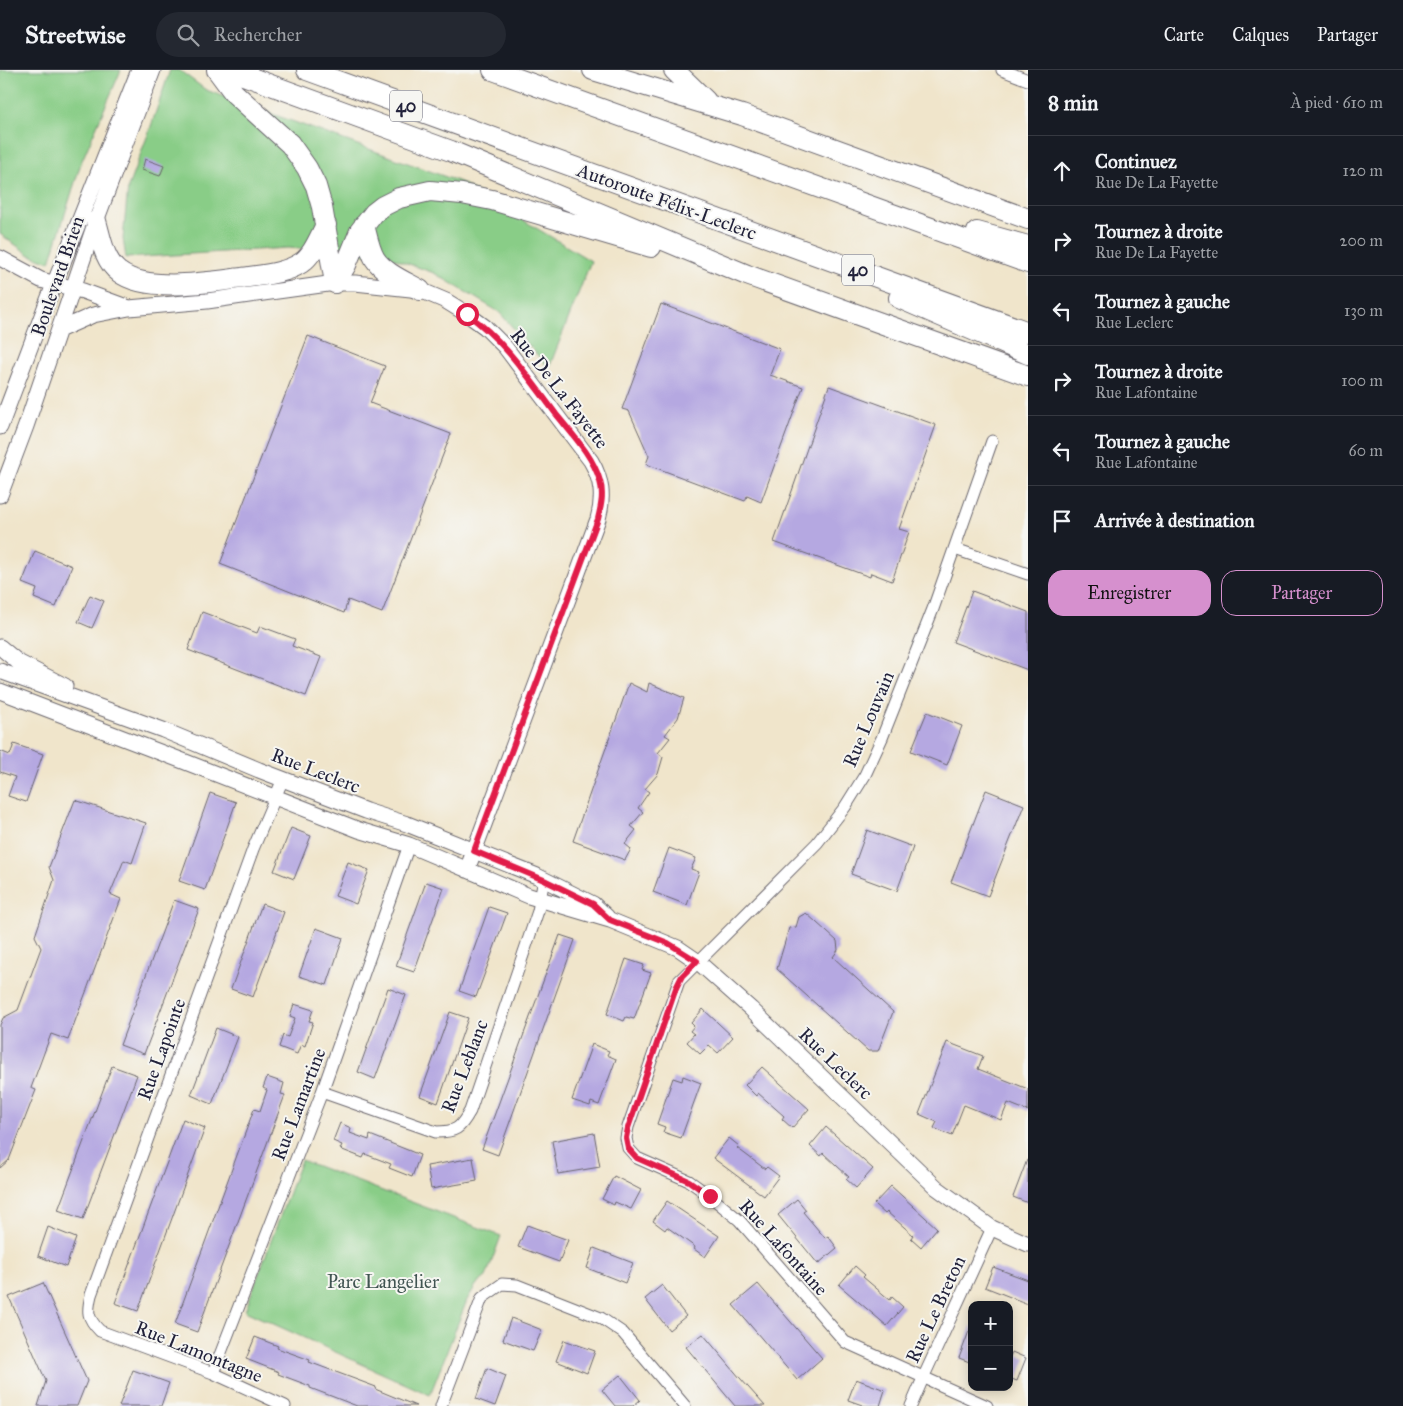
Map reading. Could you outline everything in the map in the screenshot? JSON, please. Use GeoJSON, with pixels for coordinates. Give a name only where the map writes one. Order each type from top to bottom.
{"type":"FeatureCollection","features":[{"type":"Feature","properties":{"kind":"highway"},"geometry":{"type":"LineString","coordinates":[[217,70],[234,92],[275,129],[301,159],[316,186],[326,225],[335,283]]}},
{"type":"Feature","properties":{"kind":"highway"},"geometry":{"type":"LineString","coordinates":[[230,70],[451,151],[747,275],[1028,376]]}},
{"type":"Feature","properties":{"kind":"highway","name":"Autoroute Félix-Leclerc"},"geometry":{"type":"LineString","coordinates":[[307,70],[1028,332]]}},
{"type":"Feature","properties":{"kind":"highway"},"geometry":{"type":"LineString","coordinates":[[493,70],[1028,263]]}},
{"type":"Feature","properties":{"kind":"highway"},"geometry":{"type":"LineString","coordinates":[[593,70],[709,104],[777,127],[1028,219]]}},
{"type":"Feature","properties":{"kind":"highway"},"geometry":{"type":"LineString","coordinates":[[674,70],[709,104]]}},
{"type":"Feature","properties":{"kind":"highway"},"geometry":{"type":"LineString","coordinates":[[335,283],[346,265],[364,225],[380,208],[399,198],[424,192],[449,192],[492,200],[747,275]]}},
{"type":"Feature","properties":{"kind":"highway"},"geometry":{"type":"LineString","coordinates":[[837,193],[1028,246]]}},
{"type":"Feature","properties":{"kind":"highway"},"geometry":{"type":"LineString","coordinates":[[688,208],[1028,354]]}},
{"type":"Feature","properties":{"kind":"highway"},"geometry":{"type":"LineString","coordinates":[[96,221],[108,258],[119,272],[136,280],[174,284],[220,281],[264,274],[295,266],[310,255],[326,225]]}},
{"type":"Feature","properties":{"kind":"highway"},"geometry":{"type":"LineString","coordinates":[[364,225],[371,252],[378,262],[420,290]]}},
{"type":"Feature","properties":{"kind":"street","name":"Boulevard Brien"},"geometry":{"type":"LineString","coordinates":[[0,427],[54,284],[140,70]]}},
{"type":"Feature","properties":{"kind":"street","name":"Boulevard Brien"},"geometry":{"type":"LineString","coordinates":[[0,495],[96,221],[153,70]]}},
{"type":"Feature","properties":{"kind":"street"},"geometry":{"type":"LineString","coordinates":[[1002,70],[1028,80]]}},
{"type":"Feature","properties":{"kind":"street","name":"Rue De La Fayette"},"geometry":{"type":"LineString","coordinates":[[0,258],[33,276],[54,284],[74,288],[129,308],[207,301],[335,283],[355,283],[420,290],[446,301],[467,314],[485,327],[505,347],[594,466],[601,486],[602,501],[598,519],[467,870]]}},
{"type":"Feature","properties":{"kind":"street"},"geometry":{"type":"LineString","coordinates":[[59,330],[93,315],[129,308]]}},
{"type":"Feature","properties":{"kind":"street","name":"Rue Louvain"},"geometry":{"type":"LineString","coordinates":[[697,961],[818,843],[845,807],[861,781],[882,738],[955,549],[992,441]]}},
{"type":"Feature","properties":{"kind":"street"},"geometry":{"type":"LineString","coordinates":[[955,549],[1028,574]]}},
{"type":"Feature","properties":{"kind":"street"},"geometry":{"type":"LineString","coordinates":[[0,647],[18,662],[71,689],[93,704]]}},
{"type":"Feature","properties":{"kind":"street","name":"Rue Leclerc"},"geometry":{"type":"LineString","coordinates":[[0,671],[196,743],[282,779],[474,851],[544,880],[593,904],[610,920]]}},
{"type":"Feature","properties":{"kind":"street","name":"Rue Leclerc"},"geometry":{"type":"LineString","coordinates":[[5,694],[359,830],[409,846],[483,878],[540,899],[610,920],[668,943],[697,961],[751,1009],[937,1188],[992,1228],[1028,1244]]}},
{"type":"Feature","properties":{"kind":"street","name":"Rue Lapointe"},"geometry":{"type":"LineString","coordinates":[[100,1331],[91,1322],[88,1310],[90,1295],[246,868],[282,779]]}},
{"type":"Feature","properties":{"kind":"street","name":"Rue Lamartine"},"geometry":{"type":"LineString","coordinates":[[213,1373],[322,1092],[409,846]]}},
{"type":"Feature","properties":{"kind":"street","name":"Rue Leblanc"},"geometry":{"type":"LineString","coordinates":[[322,1092],[436,1132],[452,1132],[463,1124],[470,1111],[540,899],[544,880]]}},
{"type":"Feature","properties":{"kind":"street","name":"Rue Lafontaine"},"geometry":{"type":"LineString","coordinates":[[697,961],[682,976],[676,988],[628,1128],[626,1138],[628,1148],[637,1158],[689,1181],[739,1220],[845,1342],[987,1406]]}},
{"type":"Feature","properties":{"kind":"street","name":"Rue Le Breton"},"geometry":{"type":"LineString","coordinates":[[912,1406],[992,1228]]}},
{"type":"Feature","properties":{"kind":"street"},"geometry":{"type":"LineString","coordinates":[[441,1406],[482,1298],[502,1284],[517,1285],[601,1318],[623,1333],[685,1406]]}},
{"type":"Feature","properties":{"kind":"street","name":"Rue Lamontagne"},"geometry":{"type":"LineString","coordinates":[[100,1331],[213,1373],[285,1406]]}},
{"type":"Feature","properties":{"kind":"green space"},"geometry":{"type":"Polygon","coordinates":[[[0,70],[121,70],[81,163],[50,262],[30,255],[0,234],[0,70]]]}},
{"type":"Feature","properties":{"kind":"green space"},"geometry":{"type":"Polygon","coordinates":[[[170,70],[179,70],[206,90],[460,182],[591,261],[549,368],[499,312],[434,273],[387,256],[288,248],[126,258],[123,239],[128,187],[170,70]]]}},
{"type":"Feature","properties":{"kind":"green space","name":"Parc Langelier"},"geometry":{"type":"Polygon","coordinates":[[[301,1160],[501,1236],[486,1277],[476,1285],[467,1300],[430,1395],[245,1311],[301,1160]]]}},
{"type":"Feature","properties":{"kind":"building"},"geometry":{"type":"Polygon","coordinates":[[[145,159],[164,166],[160,176],[142,170],[145,159]]]}},
{"type":"Feature","properties":{"kind":"building"},"geometry":{"type":"Polygon","coordinates":[[[661,304],[780,349],[770,375],[803,387],[761,502],[747,496],[745,501],[646,464],[649,456],[629,411],[622,409],[661,304]]]}},
{"type":"Feature","properties":{"kind":"building"},"geometry":{"type":"Polygon","coordinates":[[[308,336],[385,366],[370,403],[451,434],[382,613],[348,600],[344,613],[220,564],[308,336]]]}},
{"type":"Feature","properties":{"kind":"building"},"geometry":{"type":"Polygon","coordinates":[[[829,386],[936,425],[899,529],[909,532],[892,581],[871,573],[870,577],[774,542],[829,386]]]}},
{"type":"Feature","properties":{"kind":"building"},"geometry":{"type":"Polygon","coordinates":[[[35,551],[72,566],[56,607],[34,598],[37,589],[22,583],[35,551]]]}},
{"type":"Feature","properties":{"kind":"building"},"geometry":{"type":"Polygon","coordinates":[[[972,591],[1028,612],[1028,670],[953,642],[972,591]]]}},
{"type":"Feature","properties":{"kind":"building"},"geometry":{"type":"Polygon","coordinates":[[[90,595],[104,601],[92,628],[78,622],[90,595]]]}},
{"type":"Feature","properties":{"kind":"building"},"geometry":{"type":"Polygon","coordinates":[[[202,612],[257,633],[260,626],[295,639],[292,646],[321,657],[306,696],[188,650],[202,612]]]}},
{"type":"Feature","properties":{"kind":"building"},"geometry":{"type":"Polygon","coordinates":[[[629,683],[647,692],[649,683],[684,698],[678,718],[665,735],[670,738],[658,753],[663,757],[658,774],[645,789],[649,792],[638,808],[643,812],[631,826],[636,830],[625,844],[631,849],[625,860],[573,841],[629,683]]]}},
{"type":"Feature","properties":{"kind":"building"},"geometry":{"type":"Polygon","coordinates":[[[927,712],[962,726],[947,765],[911,751],[927,712]]]}},
{"type":"Feature","properties":{"kind":"building"},"geometry":{"type":"Polygon","coordinates":[[[14,744],[43,754],[26,802],[8,796],[15,777],[0,772],[0,751],[10,755],[14,744]]]}},
{"type":"Feature","properties":{"kind":"building"},"geometry":{"type":"Polygon","coordinates":[[[986,790],[1024,805],[988,896],[951,882],[986,790]]]}},
{"type":"Feature","properties":{"kind":"building"},"geometry":{"type":"Polygon","coordinates":[[[210,793],[236,802],[205,890],[179,881],[210,793]]]}},
{"type":"Feature","properties":{"kind":"building"},"geometry":{"type":"Polygon","coordinates":[[[75,800],[146,823],[132,863],[124,860],[110,894],[121,899],[68,1040],[51,1034],[31,1088],[36,1090],[9,1160],[0,1168],[0,1025],[3,1018],[18,1010],[41,948],[35,936],[54,880],[49,867],[75,800]]]}},
{"type":"Feature","properties":{"kind":"building"},"geometry":{"type":"Polygon","coordinates":[[[291,828],[311,836],[294,879],[274,871],[291,828]]]}},
{"type":"Feature","properties":{"kind":"building"},"geometry":{"type":"Polygon","coordinates":[[[867,830],[913,847],[897,891],[851,874],[867,830]]]}},
{"type":"Feature","properties":{"kind":"building"},"geometry":{"type":"Polygon","coordinates":[[[669,848],[696,858],[691,869],[699,872],[687,905],[653,892],[669,848]]]}},
{"type":"Feature","properties":{"kind":"building"},"geometry":{"type":"Polygon","coordinates":[[[348,862],[369,870],[356,904],[335,896],[348,862]]]}},
{"type":"Feature","properties":{"kind":"building"},"geometry":{"type":"Polygon","coordinates":[[[426,882],[444,888],[414,972],[396,966],[426,882]]]}},
{"type":"Feature","properties":{"kind":"building"},"geometry":{"type":"Polygon","coordinates":[[[174,900],[199,909],[144,1054],[120,1045],[174,900]]]}},
{"type":"Feature","properties":{"kind":"building"},"geometry":{"type":"Polygon","coordinates":[[[262,904],[284,912],[253,997],[231,989],[262,904]]]}},
{"type":"Feature","properties":{"kind":"building"},"geometry":{"type":"Polygon","coordinates":[[[489,907],[507,913],[476,997],[459,991],[489,907]]]}},
{"type":"Feature","properties":{"kind":"building"},"geometry":{"type":"Polygon","coordinates":[[[806,913],[837,941],[838,950],[833,957],[893,1012],[878,1051],[868,1051],[777,969],[789,928],[796,927],[799,917],[806,913]]]}},
{"type":"Feature","properties":{"kind":"building"},"geometry":{"type":"Polygon","coordinates":[[[316,928],[343,938],[327,985],[299,976],[316,928]]]}},
{"type":"Feature","properties":{"kind":"building"},"geometry":{"type":"Polygon","coordinates":[[[560,935],[575,940],[498,1155],[482,1149],[560,935]]]}},
{"type":"Feature","properties":{"kind":"building"},"geometry":{"type":"Polygon","coordinates":[[[626,959],[644,965],[642,970],[651,973],[634,1019],[626,1017],[624,1021],[607,1014],[626,959]]]}},
{"type":"Feature","properties":{"kind":"building"},"geometry":{"type":"Polygon","coordinates":[[[388,988],[406,995],[375,1079],[358,1072],[388,988]]]}},
{"type":"Feature","properties":{"kind":"building"},"geometry":{"type":"Polygon","coordinates":[[[294,1004],[313,1010],[309,1021],[313,1022],[305,1046],[301,1044],[297,1054],[279,1047],[283,1035],[288,1037],[295,1018],[290,1016],[294,1004]]]}},
{"type":"Feature","properties":{"kind":"building"},"geometry":{"type":"Polygon","coordinates":[[[703,1009],[733,1037],[718,1053],[709,1045],[700,1054],[687,1042],[694,1034],[690,1031],[694,1026],[691,1023],[703,1009]]]}},
{"type":"Feature","properties":{"kind":"building"},"geometry":{"type":"Polygon","coordinates":[[[450,1012],[468,1018],[438,1103],[420,1096],[450,1012]]]}},
{"type":"Feature","properties":{"kind":"building"},"geometry":{"type":"Polygon","coordinates":[[[216,1028],[238,1037],[212,1104],[191,1095],[216,1028]]]}},
{"type":"Feature","properties":{"kind":"building"},"geometry":{"type":"Polygon","coordinates":[[[947,1042],[983,1056],[978,1069],[1028,1089],[1028,1111],[1008,1103],[1001,1120],[964,1105],[952,1136],[934,1128],[937,1122],[919,1114],[947,1042]]]}},
{"type":"Feature","properties":{"kind":"building"},"geometry":{"type":"Polygon","coordinates":[[[592,1044],[609,1051],[607,1055],[616,1059],[599,1105],[591,1102],[590,1106],[572,1100],[592,1044]]]}},
{"type":"Feature","properties":{"kind":"building"},"geometry":{"type":"Polygon","coordinates":[[[112,1066],[137,1075],[83,1219],[58,1210],[112,1066]]]}},
{"type":"Feature","properties":{"kind":"building"},"geometry":{"type":"Polygon","coordinates":[[[762,1067],[809,1109],[792,1128],[782,1119],[784,1116],[758,1093],[756,1096],[745,1085],[762,1067]]]}},
{"type":"Feature","properties":{"kind":"building"},"geometry":{"type":"Polygon","coordinates":[[[683,1076],[701,1083],[681,1138],[663,1132],[665,1127],[657,1124],[673,1078],[682,1081],[683,1076]]]}},
{"type":"Feature","properties":{"kind":"building"},"geometry":{"type":"Polygon","coordinates":[[[267,1077],[284,1083],[281,1094],[285,1095],[197,1332],[175,1324],[254,1109],[260,1111],[267,1090],[263,1088],[267,1077]]]}},
{"type":"Feature","properties":{"kind":"building"},"geometry":{"type":"Polygon","coordinates":[[[183,1119],[205,1128],[138,1311],[115,1303],[183,1119]]]}},
{"type":"Feature","properties":{"kind":"building"},"geometry":{"type":"Polygon","coordinates":[[[340,1123],[351,1128],[350,1133],[369,1140],[370,1135],[420,1155],[412,1177],[389,1168],[391,1164],[365,1154],[363,1158],[340,1149],[342,1145],[333,1141],[340,1123]]]}},
{"type":"Feature","properties":{"kind":"building"},"geometry":{"type":"Polygon","coordinates":[[[826,1127],[873,1169],[856,1188],[846,1179],[849,1177],[823,1153],[821,1156],[810,1146],[826,1127]]]}},
{"type":"Feature","properties":{"kind":"building"},"geometry":{"type":"Polygon","coordinates":[[[594,1133],[600,1167],[558,1174],[552,1141],[594,1133]]]}},
{"type":"Feature","properties":{"kind":"building"},"geometry":{"type":"Polygon","coordinates":[[[729,1138],[739,1146],[737,1148],[765,1169],[767,1167],[779,1176],[764,1196],[713,1158],[729,1138]]]}},
{"type":"Feature","properties":{"kind":"building"},"geometry":{"type":"Polygon","coordinates":[[[473,1158],[477,1181],[431,1189],[427,1166],[473,1158]]]}},
{"type":"Feature","properties":{"kind":"building"},"geometry":{"type":"Polygon","coordinates":[[[1028,1160],[1028,1203],[1013,1197],[1028,1160]]]}},
{"type":"Feature","properties":{"kind":"building"},"geometry":{"type":"Polygon","coordinates":[[[614,1176],[641,1190],[631,1209],[615,1202],[614,1205],[602,1199],[614,1176]]]}},
{"type":"Feature","properties":{"kind":"building"},"geometry":{"type":"Polygon","coordinates":[[[891,1186],[937,1228],[921,1247],[911,1238],[913,1235],[887,1212],[885,1214],[874,1204],[891,1186]]]}},
{"type":"Feature","properties":{"kind":"building"},"geometry":{"type":"Polygon","coordinates":[[[797,1199],[806,1210],[803,1212],[825,1238],[828,1236],[837,1248],[818,1264],[778,1215],[797,1199]]]}},
{"type":"Feature","properties":{"kind":"building"},"geometry":{"type":"Polygon","coordinates":[[[667,1201],[719,1236],[705,1257],[694,1249],[695,1247],[667,1227],[665,1230],[653,1221],[667,1201]]]}},
{"type":"Feature","properties":{"kind":"building"},"geometry":{"type":"Polygon","coordinates":[[[527,1225],[568,1240],[559,1262],[518,1247],[527,1225]]]}},
{"type":"Feature","properties":{"kind":"building"},"geometry":{"type":"Polygon","coordinates":[[[48,1227],[76,1238],[66,1267],[38,1256],[48,1227]]]}},
{"type":"Feature","properties":{"kind":"building"},"geometry":{"type":"Polygon","coordinates":[[[594,1248],[633,1263],[625,1283],[587,1268],[594,1248]]]}},
{"type":"Feature","properties":{"kind":"building"},"geometry":{"type":"Polygon","coordinates":[[[855,1266],[865,1275],[863,1277],[890,1300],[892,1297],[903,1307],[887,1326],[839,1285],[855,1266]]]}},
{"type":"Feature","properties":{"kind":"building"},"geometry":{"type":"Polygon","coordinates":[[[993,1267],[1028,1280],[1028,1304],[985,1287],[993,1267]]]}},
{"type":"Feature","properties":{"kind":"building"},"geometry":{"type":"Polygon","coordinates":[[[43,1283],[87,1381],[77,1406],[38,1406],[46,1381],[9,1297],[43,1283]]]}},
{"type":"Feature","properties":{"kind":"building"},"geometry":{"type":"Polygon","coordinates":[[[758,1284],[822,1358],[797,1380],[733,1305],[758,1284]]]}},
{"type":"Feature","properties":{"kind":"building"},"geometry":{"type":"Polygon","coordinates":[[[662,1285],[686,1316],[669,1330],[645,1299],[662,1285]]]}},
{"type":"Feature","properties":{"kind":"building"},"geometry":{"type":"Polygon","coordinates":[[[511,1318],[542,1330],[533,1351],[503,1340],[511,1318]]]}},
{"type":"Feature","properties":{"kind":"building"},"geometry":{"type":"Polygon","coordinates":[[[703,1334],[765,1406],[735,1406],[686,1347],[703,1334]]]}},
{"type":"Feature","properties":{"kind":"building"},"geometry":{"type":"Polygon","coordinates":[[[968,1334],[968,1361],[959,1358],[968,1334]]]}},
{"type":"Feature","properties":{"kind":"building"},"geometry":{"type":"Polygon","coordinates":[[[255,1337],[278,1346],[277,1348],[310,1360],[309,1362],[376,1387],[375,1389],[416,1406],[357,1406],[310,1388],[310,1386],[246,1359],[255,1337]]]}},
{"type":"Feature","properties":{"kind":"building"},"geometry":{"type":"Polygon","coordinates":[[[564,1340],[595,1351],[587,1373],[556,1361],[564,1340]]]}},
{"type":"Feature","properties":{"kind":"building"},"geometry":{"type":"Polygon","coordinates":[[[1013,1352],[1026,1358],[1017,1381],[1013,1380],[1013,1352]]]}},
{"type":"Feature","properties":{"kind":"building"},"geometry":{"type":"Polygon","coordinates":[[[487,1368],[506,1376],[495,1406],[476,1399],[487,1368]]]}},
{"type":"Feature","properties":{"kind":"building"},"geometry":{"type":"Polygon","coordinates":[[[133,1370],[169,1383],[161,1406],[119,1406],[133,1370]]]}},
{"type":"Feature","properties":{"kind":"building"},"geometry":{"type":"Polygon","coordinates":[[[620,1375],[640,1400],[633,1406],[615,1406],[602,1390],[620,1375]]]}},
{"type":"Feature","properties":{"kind":"building"},"geometry":{"type":"Polygon","coordinates":[[[856,1379],[885,1390],[880,1406],[865,1406],[848,1400],[856,1379]]]}},
{"type":"Feature","properties":{"kind":"route"},"geometry":{"type":"LineString","coordinates":[[467,314],[485,327],[505,347],[563,422],[594,466],[600,480],[602,494],[598,519],[474,851],[537,876],[593,904],[610,920],[668,943],[697,961],[682,976],[676,988],[626,1138],[628,1148],[637,1158],[689,1181],[710,1196]]}}]}
